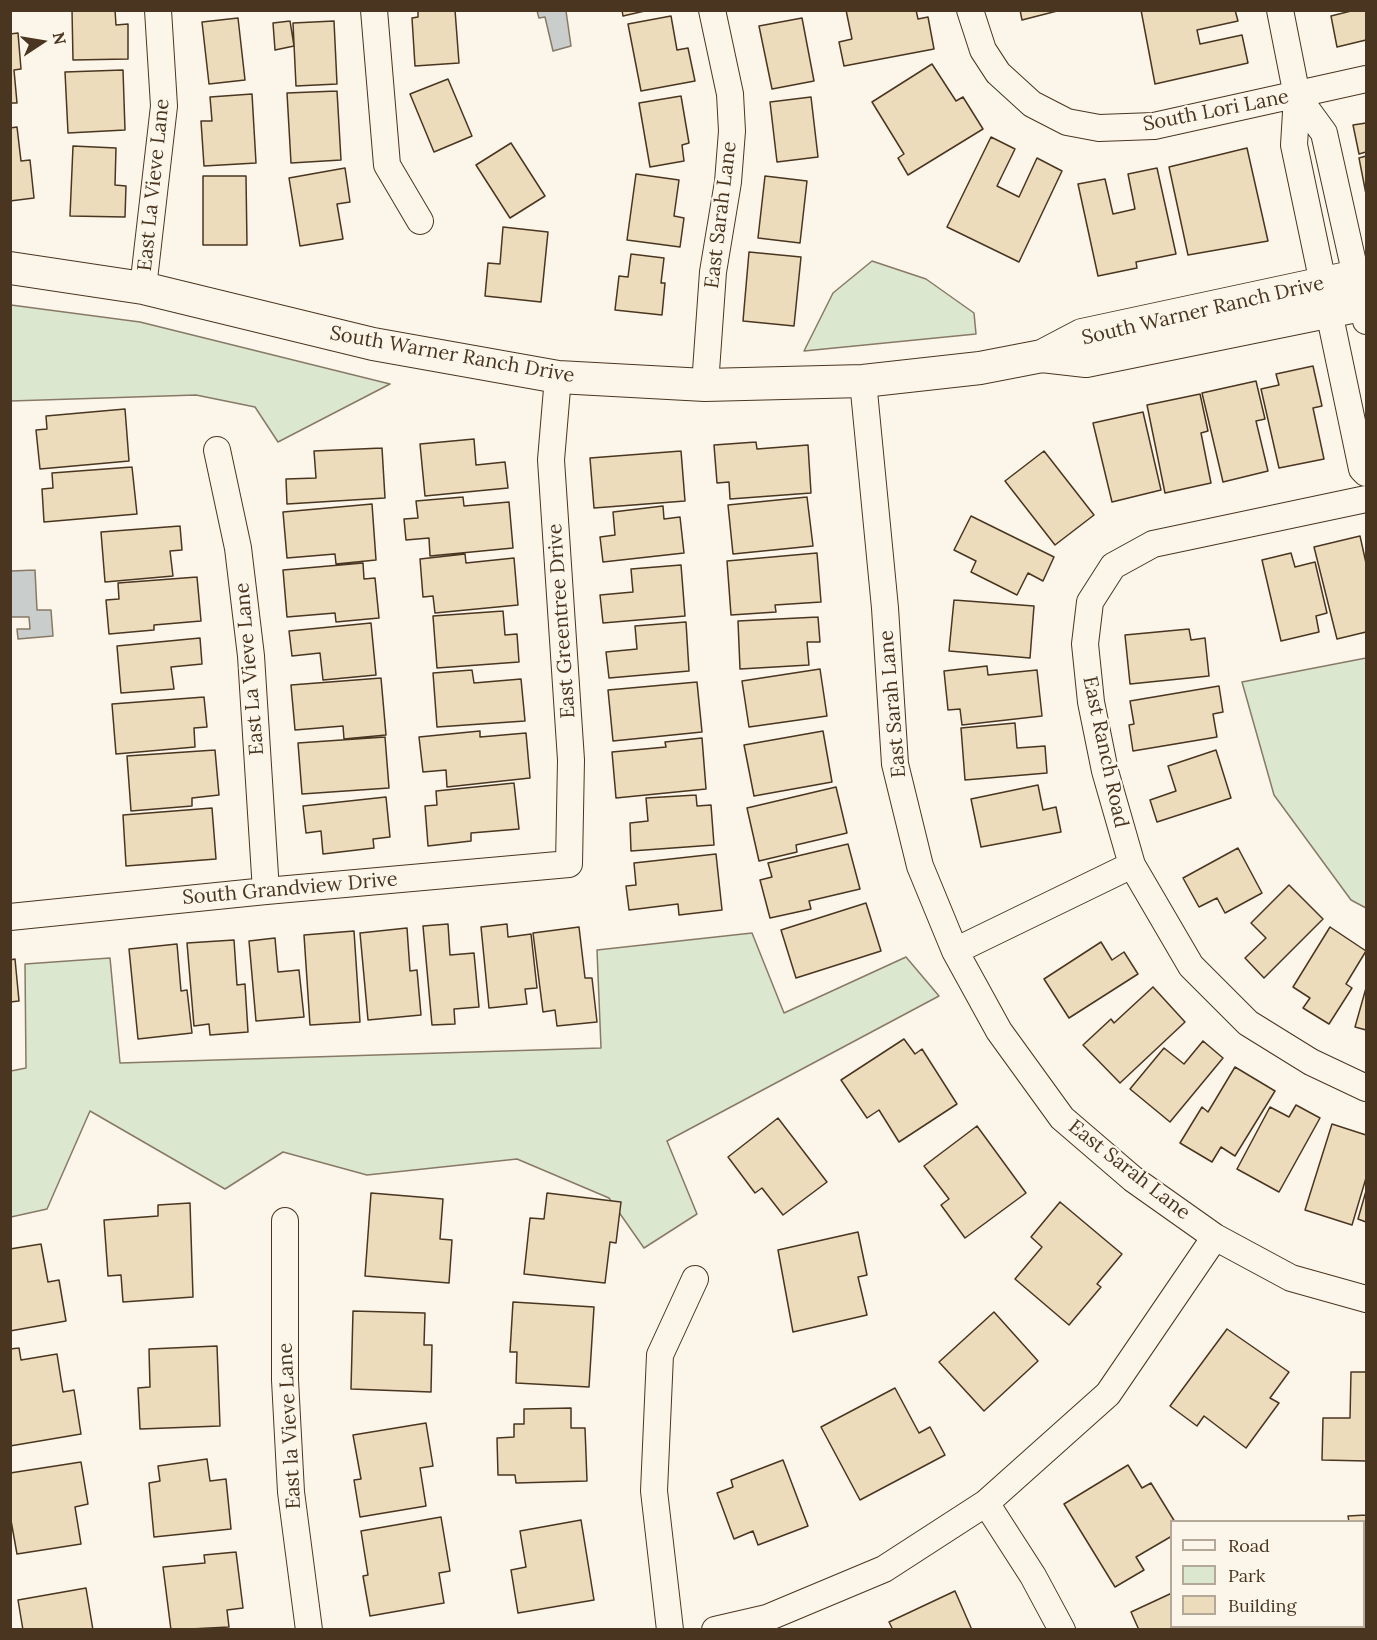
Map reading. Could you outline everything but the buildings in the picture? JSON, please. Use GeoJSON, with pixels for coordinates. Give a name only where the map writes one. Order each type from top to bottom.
{"type":"FeatureCollection","features":[{"type":"Feature","properties":{"kind":"street","name":"East La Vieve Lane"},"geometry":{"type":"LineString","coordinates":[[143,288],[164,106],[158,10]]}},
{"type":"Feature","properties":{"kind":"street"},"geometry":{"type":"LineString","coordinates":[[374,10],[387,165],[420,221]]}},
{"type":"Feature","properties":{"kind":"street","name":"East Sarah Lane"},"geometry":{"type":"LineString","coordinates":[[705,385],[713,272],[728,182],[732,131],[730,94],[712,10]]}},
{"type":"Feature","properties":{"kind":"street","name":"South Lori Lane"},"geometry":{"type":"LineString","coordinates":[[970,10],[983,50],[993,66],[1032,104],[1067,122],[1110,127],[1154,126],[1298,96],[1366,79]]}},
{"type":"Feature","properties":{"kind":"street"},"geometry":{"type":"LineString","coordinates":[[1280,10],[1298,96],[1294,145],[1362,469],[1366,473]]}},
{"type":"Feature","properties":{"kind":"street"},"geometry":{"type":"LineString","coordinates":[[1298,96],[1324,133],[1363,295]]}},
{"type":"Feature","properties":{"kind":"street","name":"South Warner Ranch Drive"},"geometry":{"type":"LineString","coordinates":[[10,268],[143,288],[373,344],[558,377],[705,385],[862,381],[980,368],[1042,356],[1082,335],[1327,298],[1363,295]]}},
{"type":"Feature","properties":{"kind":"street","name":"East Greentree Drive"},"geometry":{"type":"LineString","coordinates":[[558,377],[551,459],[572,760],[569,864]]}},
{"type":"Feature","properties":{"kind":"street","name":"East Sarah Lane"},"geometry":{"type":"LineString","coordinates":[[862,381],[885,608],[895,764],[920,866],[955,951],[999,1031],[1062,1118],[1134,1179],[1215,1237],[1291,1278],[1366,1299]]}},
{"type":"Feature","properties":{"kind":"street","name":"East La Vieve Lane"},"geometry":{"type":"LineString","coordinates":[[217,450],[238,548],[250,645],[266,891]]}},
{"type":"Feature","properties":{"kind":"street","name":"East Ranch Road"},"geometry":{"type":"LineString","coordinates":[[1366,498],[1153,544],[1113,566],[1090,602],[1085,644],[1090,702],[1105,771],[1132,865],[1191,966],[1248,1023],[1311,1062],[1366,1088]]}},
{"type":"Feature","properties":{"kind":"street","name":"South Grandview Drive"},"geometry":{"type":"LineString","coordinates":[[10,917],[569,864]]}},
{"type":"Feature","properties":{"kind":"street"},"geometry":{"type":"LineString","coordinates":[[955,951],[1132,865]]}},
{"type":"Feature","properties":{"kind":"street","name":"East la Vieve Lane"},"geometry":{"type":"LineString","coordinates":[[285,1221],[285,1380],[291,1492],[309,1629]]}},
{"type":"Feature","properties":{"kind":"street"},"geometry":{"type":"LineString","coordinates":[[715,1629],[767,1618],[884,1569],[986,1503],[1108,1394],[1215,1237]]}},
{"type":"Feature","properties":{"kind":"street"},"geometry":{"type":"LineString","coordinates":[[670,1629],[654,1491],[660,1355],[695,1279]]}},
{"type":"Feature","properties":{"kind":"street"},"geometry":{"type":"LineString","coordinates":[[986,1503],[1033,1576],[1062,1629]]}},
{"type":"Feature","properties":{"kind":"green space"},"geometry":{"type":"Polygon","coordinates":[[[872,261],[926,279],[974,313],[976,334],[804,351],[833,293],[872,261]]]}},
{"type":"Feature","properties":{"kind":"green space"},"geometry":{"type":"Polygon","coordinates":[[[11,305],[140,322],[390,384],[278,442],[255,407],[196,395],[11,401],[11,305]]]}},
{"type":"Feature","properties":{"kind":"green space"},"geometry":{"type":"Polygon","coordinates":[[[1366,658],[1366,908],[1351,900],[1274,795],[1242,682],[1366,658]]]}},
{"type":"Feature","properties":{"kind":"green space"},"geometry":{"type":"Polygon","coordinates":[[[752,933],[784,1013],[906,957],[939,996],[667,1141],[697,1214],[644,1248],[609,1198],[517,1159],[367,1175],[283,1152],[225,1189],[90,1111],[47,1209],[11,1217],[11,1071],[26,1068],[25,964],[110,958],[120,1063],[601,1048],[597,950],[752,933]]]}},
{"type":"Feature","properties":{"kind":"shaded area"},"geometry":{"type":"Polygon","coordinates":[[[537,11],[566,11],[571,46],[553,51],[545,17],[539,18],[537,11]]]}},
{"type":"Feature","properties":{"kind":"shaded area"},"geometry":{"type":"Polygon","coordinates":[[[35,570],[37,610],[51,610],[53,636],[18,639],[17,629],[30,629],[29,617],[11,617],[11,571],[35,570]]]}}]}
